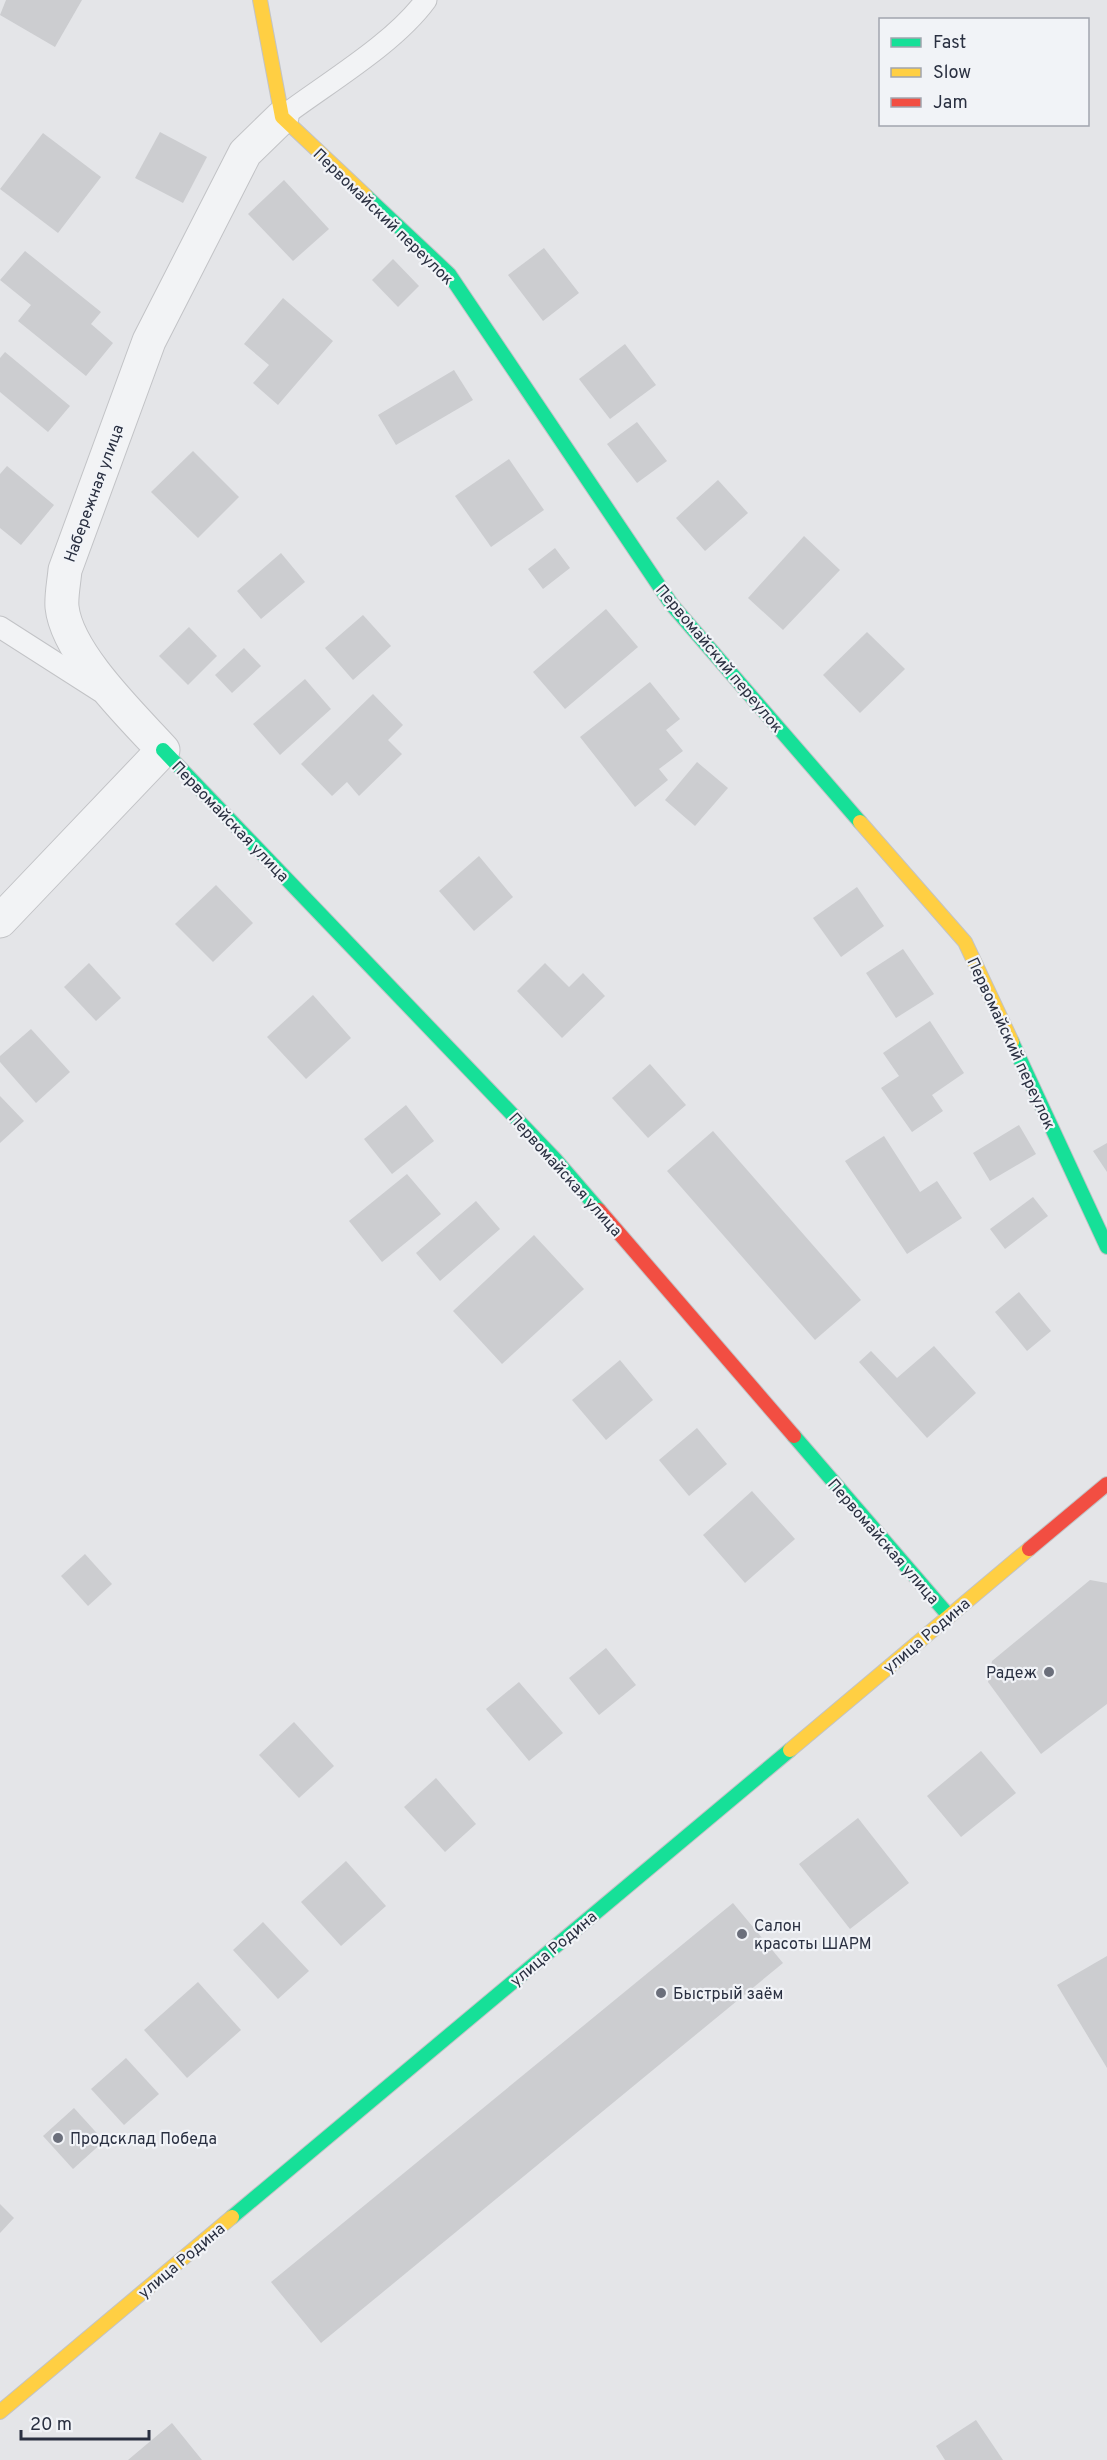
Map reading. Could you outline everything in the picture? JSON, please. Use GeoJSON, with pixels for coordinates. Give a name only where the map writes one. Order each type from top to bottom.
{"type":"FeatureCollection","features":[{"type":"Feature","properties":{"kind":"street"},"geometry":{"type":"LineString","coordinates":[[260,0],[282,117]]}},
{"type":"Feature","properties":{"kind":"street","name":"Набережная улица"},"geometry":{"type":"LineString","coordinates":[[163,750],[100,680],[72,637],[62,608],[65,570],[148,341],[245,153],[282,117]]}},
{"type":"Feature","properties":{"kind":"street","name":"Первомайский переулок"},"geometry":{"type":"LineString","coordinates":[[282,117],[449,274],[672,605],[965,942],[1107,1247]]}},
{"type":"Feature","properties":{"kind":"street"},"geometry":{"type":"LineString","coordinates":[[0,921],[163,750]]}},
{"type":"Feature","properties":{"kind":"street","name":"Первомайская улица"},"geometry":{"type":"LineString","coordinates":[[163,750],[555,1159],[949,1616]]}},
{"type":"Feature","properties":{"kind":"street","name":"улица Родина"},"geometry":{"type":"LineString","coordinates":[[0,2412],[1107,1484]]}},
{"type":"Feature","properties":{"kind":"lane"},"geometry":{"type":"LineString","coordinates":[[282,117],[383,42],[413,17],[426,0]]}},
{"type":"Feature","properties":{"kind":"lane"},"geometry":{"type":"LineString","coordinates":[[0,627],[123,706]]}},
{"type":"Feature","properties":{"kind":"building"},"geometry":{"type":"Polygon","coordinates":[[[6,0],[82,0],[55,47],[0,15],[6,0]]]}},
{"type":"Feature","properties":{"kind":"building"},"geometry":{"type":"Polygon","coordinates":[[[160,132],[207,157],[183,203],[135,178],[160,132]]]}},
{"type":"Feature","properties":{"kind":"building"},"geometry":{"type":"Polygon","coordinates":[[[43,133],[101,177],[58,233],[0,189],[43,133]]]}},
{"type":"Feature","properties":{"kind":"building"},"geometry":{"type":"Polygon","coordinates":[[[284,180],[329,229],[293,261],[248,214],[284,180]]]}},
{"type":"Feature","properties":{"kind":"building"},"geometry":{"type":"Polygon","coordinates":[[[544,248],[579,293],[543,321],[508,275],[544,248]]]}},
{"type":"Feature","properties":{"kind":"building"},"geometry":{"type":"Polygon","coordinates":[[[25,251],[101,312],[91,324],[113,343],[86,376],[18,321],[31,305],[0,280],[25,251]]]}},
{"type":"Feature","properties":{"kind":"building"},"geometry":{"type":"Polygon","coordinates":[[[393,259],[419,286],[398,307],[372,280],[393,259]]]}},
{"type":"Feature","properties":{"kind":"building"},"geometry":{"type":"Polygon","coordinates":[[[283,298],[333,341],[278,405],[253,383],[269,365],[244,344],[283,298]]]}},
{"type":"Feature","properties":{"kind":"building"},"geometry":{"type":"Polygon","coordinates":[[[625,344],[656,385],[610,419],[579,379],[625,344]]]}},
{"type":"Feature","properties":{"kind":"building"},"geometry":{"type":"Polygon","coordinates":[[[5,352],[70,406],[48,432],[0,392],[0,358],[5,352]]]}},
{"type":"Feature","properties":{"kind":"building"},"geometry":{"type":"Polygon","coordinates":[[[454,370],[473,400],[396,445],[378,415],[454,370]]]}},
{"type":"Feature","properties":{"kind":"building"},"geometry":{"type":"Polygon","coordinates":[[[637,422],[667,461],[637,483],[607,444],[637,422]]]}},
{"type":"Feature","properties":{"kind":"building"},"geometry":{"type":"Polygon","coordinates":[[[193,451],[239,497],[198,538],[151,492],[193,451]]]}},
{"type":"Feature","properties":{"kind":"building"},"geometry":{"type":"Polygon","coordinates":[[[509,459],[544,510],[491,547],[455,496],[509,459]]]}},
{"type":"Feature","properties":{"kind":"building"},"geometry":{"type":"Polygon","coordinates":[[[7,466],[54,505],[21,545],[0,528],[0,474],[7,466]]]}},
{"type":"Feature","properties":{"kind":"building"},"geometry":{"type":"Polygon","coordinates":[[[718,480],[748,513],[705,551],[676,518],[718,480]]]}},
{"type":"Feature","properties":{"kind":"building"},"geometry":{"type":"Polygon","coordinates":[[[804,536],[840,570],[783,630],[748,598],[804,536]]]}},
{"type":"Feature","properties":{"kind":"building"},"geometry":{"type":"Polygon","coordinates":[[[555,548],[570,568],[543,589],[528,569],[555,548]]]}},
{"type":"Feature","properties":{"kind":"building"},"geometry":{"type":"Polygon","coordinates":[[[281,553],[305,582],[261,619],[237,591],[281,553]]]}},
{"type":"Feature","properties":{"kind":"building"},"geometry":{"type":"Polygon","coordinates":[[[606,609],[638,647],[565,709],[533,672],[606,609]]]}},
{"type":"Feature","properties":{"kind":"building"},"geometry":{"type":"Polygon","coordinates":[[[363,615],[391,646],[353,680],[325,648],[363,615]]]}},
{"type":"Feature","properties":{"kind":"building"},"geometry":{"type":"Polygon","coordinates":[[[189,627],[217,656],[188,685],[159,656],[189,627]]]}},
{"type":"Feature","properties":{"kind":"building"},"geometry":{"type":"Polygon","coordinates":[[[867,632],[905,669],[860,713],[823,675],[867,632]]]}},
{"type":"Feature","properties":{"kind":"building"},"geometry":{"type":"Polygon","coordinates":[[[244,648],[261,666],[232,693],[215,675],[244,648]]]}},
{"type":"Feature","properties":{"kind":"building"},"geometry":{"type":"Polygon","coordinates":[[[305,679],[331,709],[280,755],[253,724],[305,679]]]}},
{"type":"Feature","properties":{"kind":"building"},"geometry":{"type":"Polygon","coordinates":[[[650,682],[680,719],[666,730],[683,751],[659,769],[668,780],[635,807],[580,737],[650,682]]]}},
{"type":"Feature","properties":{"kind":"building"},"geometry":{"type":"Polygon","coordinates":[[[373,694],[403,725],[388,740],[402,754],[359,796],[347,782],[332,796],[301,764],[373,694]]]}},
{"type":"Feature","properties":{"kind":"building"},"geometry":{"type":"Polygon","coordinates":[[[697,762],[728,788],[695,826],[665,800],[697,762]]]}},
{"type":"Feature","properties":{"kind":"building"},"geometry":{"type":"Polygon","coordinates":[[[479,856],[513,897],[474,931],[439,891],[479,856]]]}},
{"type":"Feature","properties":{"kind":"building"},"geometry":{"type":"Polygon","coordinates":[[[216,885],[253,923],[213,962],[175,924],[216,885]]]}},
{"type":"Feature","properties":{"kind":"building"},"geometry":{"type":"Polygon","coordinates":[[[857,887],[884,926],[841,957],[813,918],[857,887]]]}},
{"type":"Feature","properties":{"kind":"building"},"geometry":{"type":"Polygon","coordinates":[[[903,949],[934,994],[896,1018],[866,973],[903,949]]]}},
{"type":"Feature","properties":{"kind":"building"},"geometry":{"type":"Polygon","coordinates":[[[89,963],[121,998],[96,1021],[64,987],[89,963]]]}},
{"type":"Feature","properties":{"kind":"building"},"geometry":{"type":"Polygon","coordinates":[[[545,963],[569,987],[583,973],[605,996],[562,1038],[517,991],[545,963]]]}},
{"type":"Feature","properties":{"kind":"building"},"geometry":{"type":"Polygon","coordinates":[[[313,995],[351,1038],[306,1079],[267,1037],[313,995]]]}},
{"type":"Feature","properties":{"kind":"building"},"geometry":{"type":"Polygon","coordinates":[[[930,1021],[964,1073],[932,1095],[943,1111],[912,1132],[881,1088],[899,1076],[883,1053],[930,1021]]]}},
{"type":"Feature","properties":{"kind":"building"},"geometry":{"type":"Polygon","coordinates":[[[31,1029],[70,1072],[36,1103],[0,1062],[0,1056],[31,1029]]]}},
{"type":"Feature","properties":{"kind":"building"},"geometry":{"type":"Polygon","coordinates":[[[650,1064],[686,1105],[648,1138],[612,1098],[650,1064]]]}},
{"type":"Feature","properties":{"kind":"building"},"geometry":{"type":"Polygon","coordinates":[[[0,1096],[24,1121],[0,1143],[0,1096]]]}},
{"type":"Feature","properties":{"kind":"building"},"geometry":{"type":"Polygon","coordinates":[[[406,1105],[434,1141],[392,1174],[364,1139],[406,1105]]]}},
{"type":"Feature","properties":{"kind":"building"},"geometry":{"type":"Polygon","coordinates":[[[1019,1125],[1036,1154],[990,1181],[973,1153],[1019,1125]]]}},
{"type":"Feature","properties":{"kind":"building"},"geometry":{"type":"Polygon","coordinates":[[[713,1131],[861,1300],[815,1340],[667,1171],[713,1131]]]}},
{"type":"Feature","properties":{"kind":"building"},"geometry":{"type":"Polygon","coordinates":[[[884,1136],[920,1192],[937,1181],[962,1218],[907,1254],[845,1161],[884,1136]]]}},
{"type":"Feature","properties":{"kind":"building"},"geometry":{"type":"Polygon","coordinates":[[[1107,1143],[1107,1172],[1093,1151],[1107,1143]]]}},
{"type":"Feature","properties":{"kind":"building"},"geometry":{"type":"Polygon","coordinates":[[[407,1174],[441,1214],[382,1262],[349,1221],[407,1174]]]}},
{"type":"Feature","properties":{"kind":"building"},"geometry":{"type":"Polygon","coordinates":[[[1033,1197],[1048,1216],[1005,1249],[990,1229],[1033,1197]]]}},
{"type":"Feature","properties":{"kind":"building"},"geometry":{"type":"Polygon","coordinates":[[[476,1201],[500,1229],[440,1281],[416,1253],[476,1201]]]}},
{"type":"Feature","properties":{"kind":"building"},"geometry":{"type":"Polygon","coordinates":[[[534,1235],[584,1289],[502,1364],[453,1311],[534,1235]]]}},
{"type":"Feature","properties":{"kind":"building"},"geometry":{"type":"Polygon","coordinates":[[[1019,1292],[1051,1331],[1027,1351],[995,1312],[1019,1292]]]}},
{"type":"Feature","properties":{"kind":"building"},"geometry":{"type":"Polygon","coordinates":[[[934,1346],[976,1393],[927,1438],[859,1362],[871,1351],[897,1378],[934,1346]]]}},
{"type":"Feature","properties":{"kind":"building"},"geometry":{"type":"Polygon","coordinates":[[[620,1360],[653,1400],[606,1440],[572,1400],[620,1360]]]}},
{"type":"Feature","properties":{"kind":"building"},"geometry":{"type":"Polygon","coordinates":[[[697,1428],[727,1464],[689,1496],[659,1460],[697,1428]]]}},
{"type":"Feature","properties":{"kind":"building"},"geometry":{"type":"Polygon","coordinates":[[[752,1491],[795,1539],[745,1583],[703,1535],[752,1491]]]}},
{"type":"Feature","properties":{"kind":"building"},"geometry":{"type":"Polygon","coordinates":[[[85,1554],[112,1584],[88,1606],[61,1576],[85,1554]]]}},
{"type":"Feature","properties":{"kind":"building","name":"Радеж"},"geometry":{"type":"Polygon","coordinates":[[[1090,1580],[1107,1583],[1107,1704],[1041,1754],[988,1682],[992,1661],[1090,1580]]]}},
{"type":"Feature","properties":{"kind":"building"},"geometry":{"type":"Polygon","coordinates":[[[606,1648],[636,1685],[599,1715],[569,1678],[606,1648]]]}},
{"type":"Feature","properties":{"kind":"building"},"geometry":{"type":"Polygon","coordinates":[[[519,1682],[563,1733],[529,1761],[486,1709],[519,1682]]]}},
{"type":"Feature","properties":{"kind":"building"},"geometry":{"type":"Polygon","coordinates":[[[294,1722],[334,1766],[299,1798],[259,1755],[294,1722]]]}},
{"type":"Feature","properties":{"kind":"building"},"geometry":{"type":"Polygon","coordinates":[[[981,1751],[1016,1793],[961,1837],[927,1796],[981,1751]]]}},
{"type":"Feature","properties":{"kind":"building"},"geometry":{"type":"Polygon","coordinates":[[[436,1778],[476,1824],[445,1852],[404,1807],[436,1778]]]}},
{"type":"Feature","properties":{"kind":"building"},"geometry":{"type":"Polygon","coordinates":[[[858,1818],[909,1883],[850,1929],[799,1864],[858,1818]]]}},
{"type":"Feature","properties":{"kind":"building"},"geometry":{"type":"Polygon","coordinates":[[[346,1861],[386,1906],[341,1946],[301,1902],[346,1861]]]}},
{"type":"Feature","properties":{"kind":"building"},"geometry":{"type":"Polygon","coordinates":[[[733,1903],[783,1963],[321,2343],[271,2282],[733,1903]]]}},
{"type":"Feature","properties":{"kind":"building"},"geometry":{"type":"Polygon","coordinates":[[[263,1922],[309,1971],[278,1999],[233,1950],[263,1922]]]}},
{"type":"Feature","properties":{"kind":"building"},"geometry":{"type":"Polygon","coordinates":[[[1107,1956],[1107,2068],[1057,1985],[1107,1956]]]}},
{"type":"Feature","properties":{"kind":"building"},"geometry":{"type":"Polygon","coordinates":[[[198,1982],[241,2030],[187,2078],[144,2030],[198,1982]]]}},
{"type":"Feature","properties":{"kind":"building"},"geometry":{"type":"Polygon","coordinates":[[[126,2058],[159,2094],[124,2125],[91,2089],[126,2058]]]}},
{"type":"Feature","properties":{"kind":"building"},"geometry":{"type":"Polygon","coordinates":[[[74,2108],[104,2141],[73,2169],[43,2136],[74,2108]]]}},
{"type":"Feature","properties":{"kind":"building"},"geometry":{"type":"Polygon","coordinates":[[[0,2204],[14,2218],[0,2233],[0,2204]]]}},
{"type":"Feature","properties":{"kind":"building"},"geometry":{"type":"Polygon","coordinates":[[[976,2420],[1003,2460],[945,2460],[936,2446],[976,2420]]]}},
{"type":"Feature","properties":{"kind":"building"},"geometry":{"type":"Polygon","coordinates":[[[172,2423],[202,2460],[128,2460],[172,2423]]]}},
{"type":"Feature","properties":{"kind":"traffic: fast"},"geometry":{"type":"LineString","coordinates":[[366,196],[449,274],[672,605],[860,822]]}},
{"type":"Feature","properties":{"kind":"traffic: fast"},"geometry":{"type":"LineString","coordinates":[[163,750],[555,1159],[599,1210]]}},
{"type":"Feature","properties":{"kind":"traffic: fast"},"geometry":{"type":"LineString","coordinates":[[1012,1042],[1107,1247]]}},
{"type":"Feature","properties":{"kind":"traffic: fast"},"geometry":{"type":"LineString","coordinates":[[794,1436],[949,1616]]}},
{"type":"Feature","properties":{"kind":"traffic: fast"},"geometry":{"type":"LineString","coordinates":[[232,2217],[790,1750]]}},
{"type":"Feature","properties":{"kind":"traffic: slow"},"geometry":{"type":"LineString","coordinates":[[260,0],[282,117],[366,196]]}},
{"type":"Feature","properties":{"kind":"traffic: slow"},"geometry":{"type":"LineString","coordinates":[[860,822],[965,942],[1012,1042]]}},
{"type":"Feature","properties":{"kind":"traffic: slow"},"geometry":{"type":"LineString","coordinates":[[790,1750],[1029,1549]]}},
{"type":"Feature","properties":{"kind":"traffic: slow"},"geometry":{"type":"LineString","coordinates":[[0,2412],[232,2217]]}},
{"type":"Feature","properties":{"kind":"traffic: jam"},"geometry":{"type":"LineString","coordinates":[[599,1210],[794,1436]]}},
{"type":"Feature","properties":{"kind":"traffic: jam"},"geometry":{"type":"LineString","coordinates":[[1029,1549],[1107,1484]]}},
{"type":"Feature","properties":{"kind":"place","name":"Радеж"},"geometry":{"type":"Point","coordinates":[1049,1672]}},
{"type":"Feature","properties":{"kind":"place","name":"Салон красоты ШАРМ"},"geometry":{"type":"Point","coordinates":[742,1934]}},
{"type":"Feature","properties":{"kind":"place","name":"Быстрый заём"},"geometry":{"type":"Point","coordinates":[661,1993]}},
{"type":"Feature","properties":{"kind":"place","name":"Продсклад Победа"},"geometry":{"type":"Point","coordinates":[58,2138]}}]}
